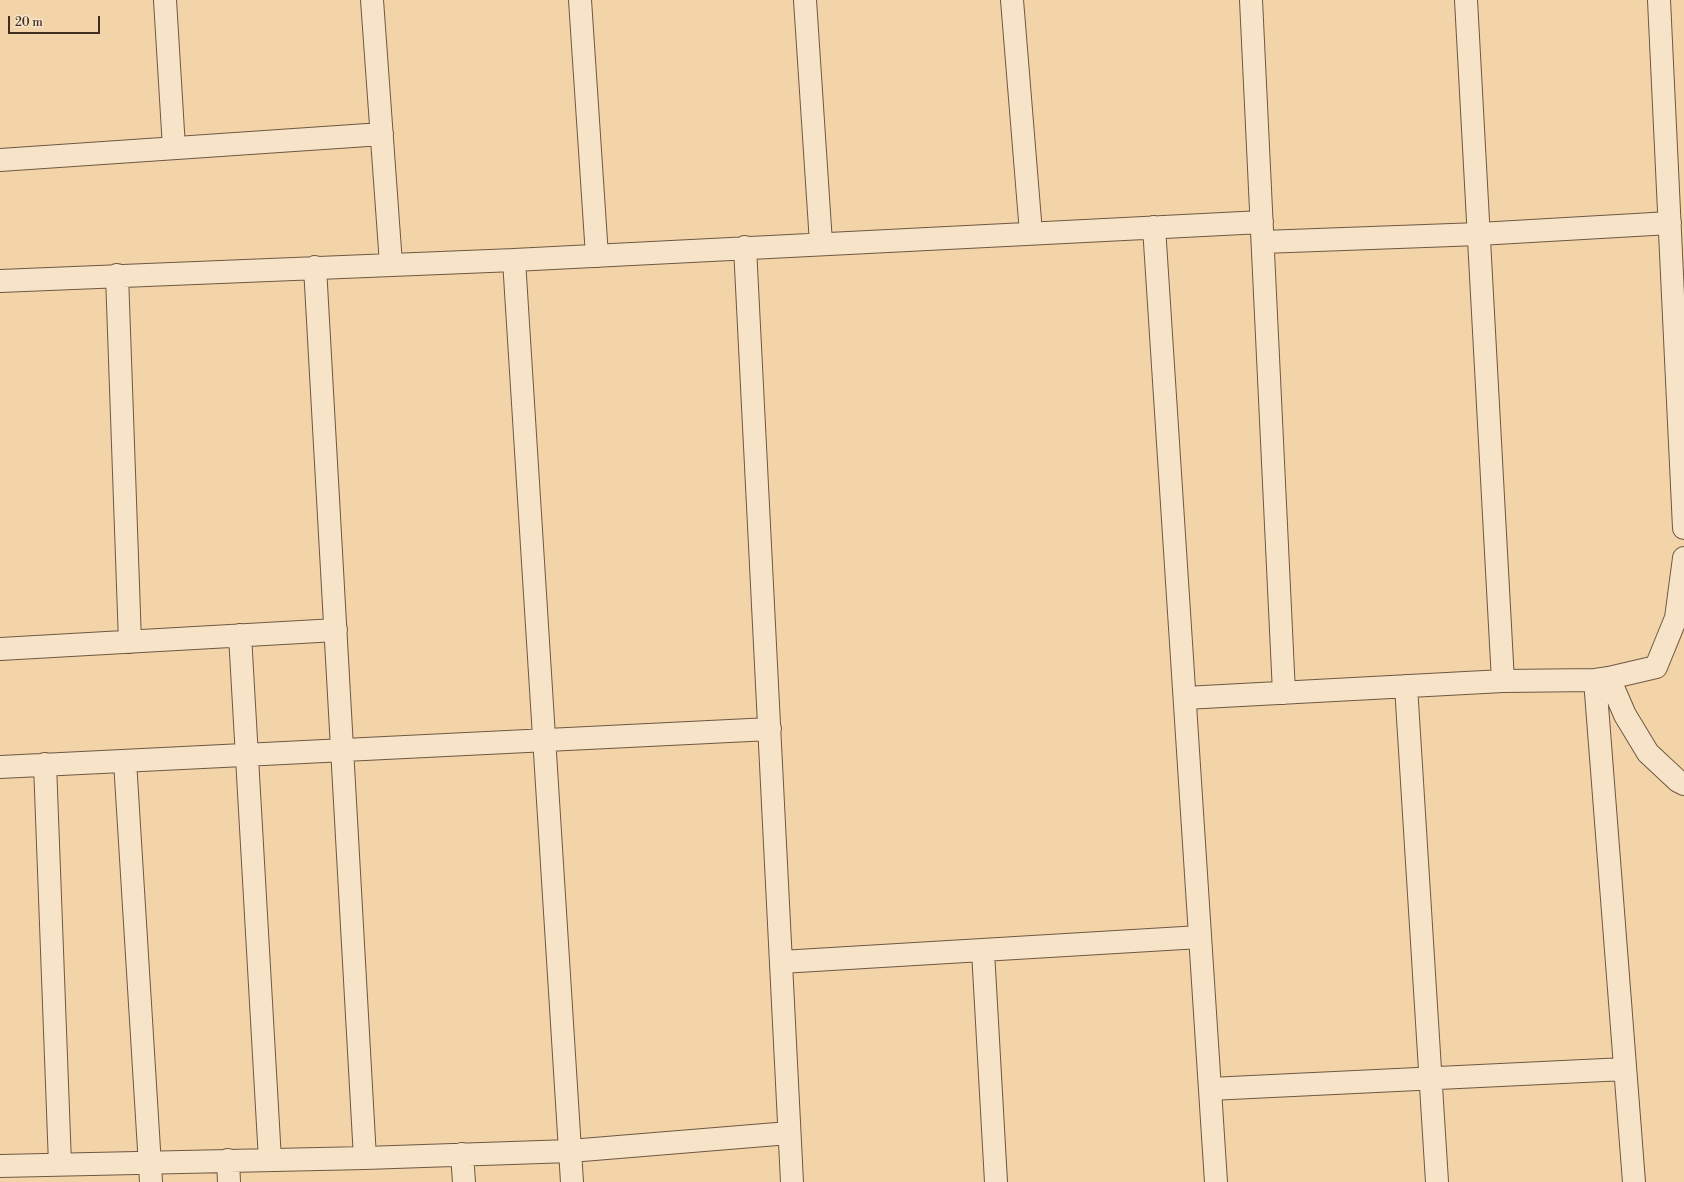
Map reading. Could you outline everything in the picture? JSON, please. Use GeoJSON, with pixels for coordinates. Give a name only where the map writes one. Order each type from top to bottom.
{"type":"FeatureCollection","features":[{"type":"Feature","properties":{"kind":"street"},"geometry":{"type":"LineString","coordinates":[[165,0],[174,148]]}},
{"type":"Feature","properties":{"kind":"street"},"geometry":{"type":"LineString","coordinates":[[372,0],[391,264]]}},
{"type":"Feature","properties":{"kind":"street"},"geometry":{"type":"LineString","coordinates":[[580,0],[597,256]]}},
{"type":"Feature","properties":{"kind":"street"},"geometry":{"type":"LineString","coordinates":[[806,0],[821,243]]}},
{"type":"Feature","properties":{"kind":"street"},"geometry":{"type":"LineString","coordinates":[[1012,0],[1031,233]]}},
{"type":"Feature","properties":{"kind":"street"},"geometry":{"type":"LineString","coordinates":[[1251,0],[1284,693]]}},
{"type":"Feature","properties":{"kind":"street"},"geometry":{"type":"LineString","coordinates":[[1466,0],[1503,681]]}},
{"type":"Feature","properties":{"kind":"street"},"geometry":{"type":"LineString","coordinates":[[1660,0],[1675,151],[1670,223],[1678,276],[1684,528]]}},
{"type":"Feature","properties":{"kind":"street"},"geometry":{"type":"LineString","coordinates":[[0,160],[382,134]]}},
{"type":"Feature","properties":{"kind":"street"},"geometry":{"type":"LineString","coordinates":[[0,280],[514,260],[1154,227],[1262,232],[1479,234],[1670,223]]}},
{"type":"Feature","properties":{"kind":"street"},"geometry":{"type":"LineString","coordinates":[[1154,227],[1216,1182]]}},
{"type":"Feature","properties":{"kind":"street"},"geometry":{"type":"LineString","coordinates":[[745,247],[792,1182]]}},
{"type":"Feature","properties":{"kind":"street"},"geometry":{"type":"LineString","coordinates":[[514,260],[572,1182]]}},
{"type":"Feature","properties":{"kind":"street"},"geometry":{"type":"LineString","coordinates":[[315,267],[366,1158]]}},
{"type":"Feature","properties":{"kind":"street"},"geometry":{"type":"LineString","coordinates":[[117,276],[130,642]]}},
{"type":"Feature","properties":{"kind":"street"},"geometry":{"type":"LineString","coordinates":[[1185,698],[1503,681],[1602,679],[1656,667],[1676,618],[1684,558]]}},
{"type":"Feature","properties":{"kind":"street"},"geometry":{"type":"LineString","coordinates":[[0,649],[336,630]]}},
{"type":"Feature","properties":{"kind":"street"},"geometry":{"type":"LineString","coordinates":[[240,635],[270,1160]]}},
{"type":"Feature","properties":{"kind":"street"},"geometry":{"type":"LineString","coordinates":[[1602,679],[1648,753],[1681,782]]}},
{"type":"Feature","properties":{"kind":"street"},"geometry":{"type":"LineString","coordinates":[[1602,679],[1625,1069],[1634,1182]]}},
{"type":"Feature","properties":{"kind":"street"},"geometry":{"type":"LineString","coordinates":[[1406,686],[1436,1182]]}},
{"type":"Feature","properties":{"kind":"street"},"geometry":{"type":"LineString","coordinates":[[0,766],[770,729]]}},
{"type":"Feature","properties":{"kind":"street"},"geometry":{"type":"LineString","coordinates":[[125,761],[151,1172]]}},
{"type":"Feature","properties":{"kind":"street"},"geometry":{"type":"LineString","coordinates":[[45,764],[60,1164]]}},
{"type":"Feature","properties":{"kind":"street"},"geometry":{"type":"LineString","coordinates":[[781,962],[1200,937]]}},
{"type":"Feature","properties":{"kind":"street"},"geometry":{"type":"LineString","coordinates":[[983,951],[996,1182]]}},
{"type":"Feature","properties":{"kind":"street"},"geometry":{"type":"LineString","coordinates":[[1210,1089],[1430,1080],[1625,1069]]}},
{"type":"Feature","properties":{"kind":"street"},"geometry":{"type":"LineString","coordinates":[[0,1166],[60,1164],[151,1172],[228,1160],[366,1158],[570,1151],[790,1133]]}},
{"type":"Feature","properties":{"kind":"street"},"geometry":{"type":"LineString","coordinates":[[462,1154],[464,1182]]}},
{"type":"Feature","properties":{"kind":"street"},"geometry":{"type":"LineString","coordinates":[[228,1160],[229,1182]]}}]}
